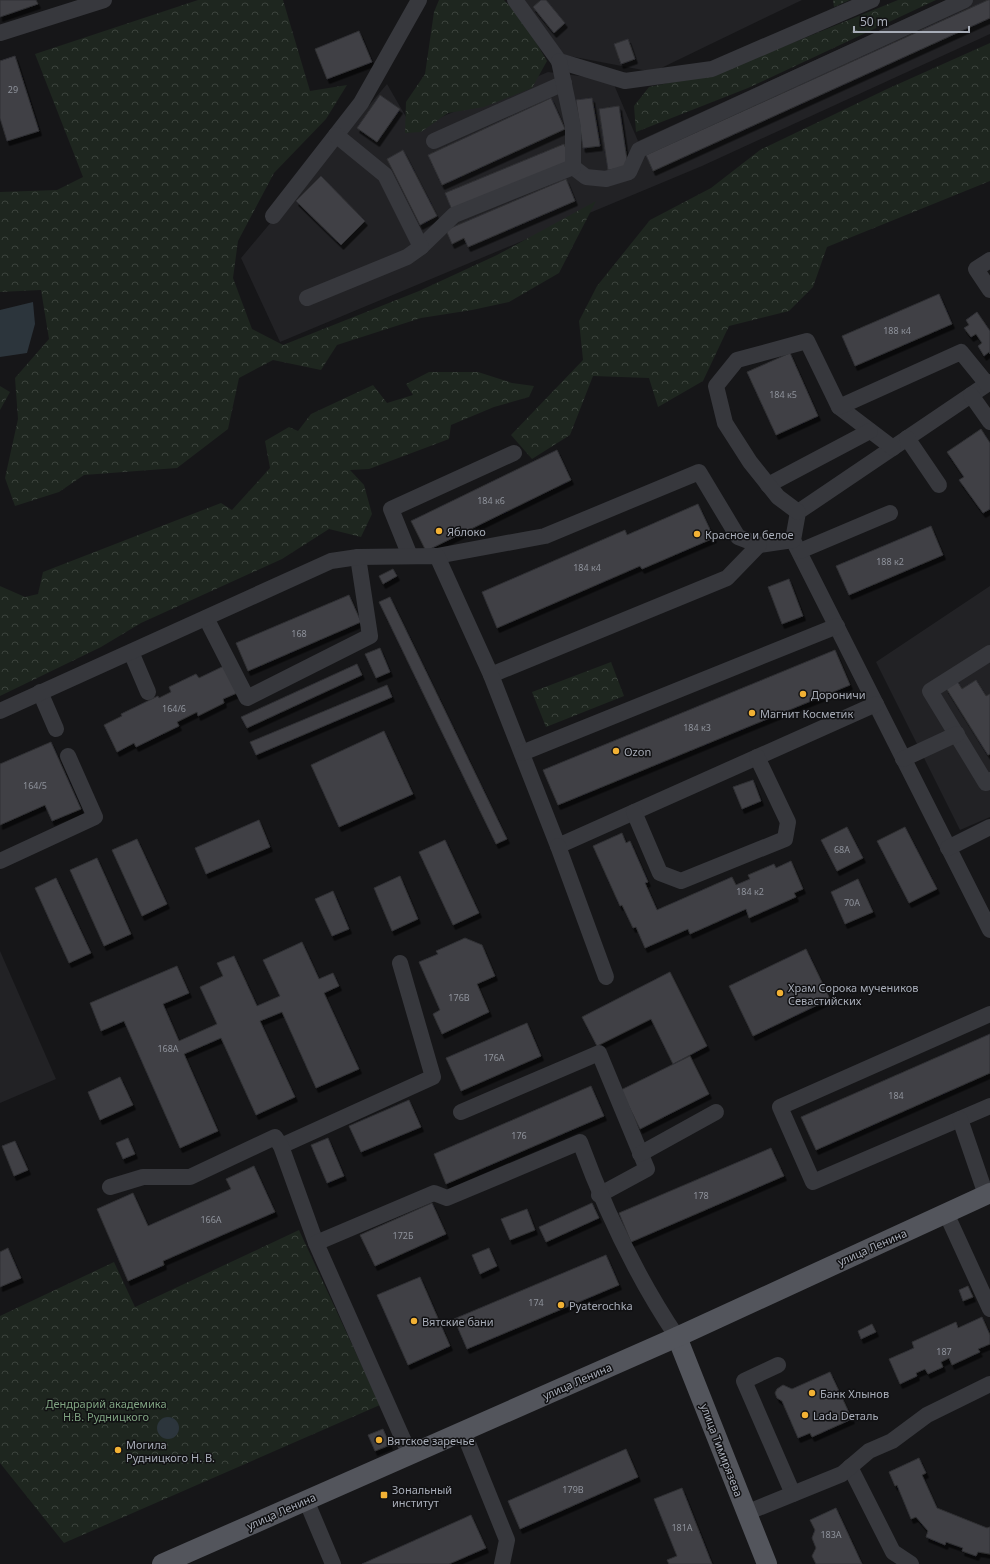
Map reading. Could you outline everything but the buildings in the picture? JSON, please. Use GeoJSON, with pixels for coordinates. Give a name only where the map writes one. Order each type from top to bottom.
{"type":"FeatureCollection","features":[{"type":"Feature","properties":{"kind":"main road","name":"улица Ленина"},"geometry":{"type":"LineString","coordinates":[[162,1564],[677,1337],[988,1194]]}},
{"type":"Feature","properties":{"kind":"main road","name":"улица Тимирязева"},"geometry":{"type":"LineString","coordinates":[[677,1337],[767,1564]]}},
{"type":"Feature","properties":{"kind":"street"},"geometry":{"type":"LineString","coordinates":[[0,33],[104,0]]}},
{"type":"Feature","properties":{"kind":"street"},"geometry":{"type":"LineString","coordinates":[[273,216],[361,103],[419,0]]}},
{"type":"Feature","properties":{"kind":"street"},"geometry":{"type":"LineString","coordinates":[[515,0],[559,61],[573,127],[573,166],[586,177],[606,179],[630,172],[639,150],[965,0]]}},
{"type":"Feature","properties":{"kind":"street"},"geometry":{"type":"LineString","coordinates":[[559,61],[625,81],[712,69],[872,0]]}},
{"type":"Feature","properties":{"kind":"street"},"geometry":{"type":"LineString","coordinates":[[434,141],[564,84]]}},
{"type":"Feature","properties":{"kind":"street"},"geometry":{"type":"LineString","coordinates":[[336,135],[385,175],[421,247]]}},
{"type":"Feature","properties":{"kind":"street"},"geometry":{"type":"LineString","coordinates":[[307,298],[407,257],[421,247],[454,215],[573,166]]}},
{"type":"Feature","properties":{"kind":"street"},"geometry":{"type":"LineString","coordinates":[[990,260],[976,269],[990,290]]}},
{"type":"Feature","properties":{"kind":"street"},"geometry":{"type":"LineString","coordinates":[[798,512],[778,497],[768,485],[750,462],[725,423],[716,386],[737,360],[807,341],[839,407],[893,448]]}},
{"type":"Feature","properties":{"kind":"street"},"geometry":{"type":"LineString","coordinates":[[798,512],[989,383],[960,352],[839,407]]}},
{"type":"Feature","properties":{"kind":"street"},"geometry":{"type":"LineString","coordinates":[[971,395],[990,422]]}},
{"type":"Feature","properties":{"kind":"street"},"geometry":{"type":"LineString","coordinates":[[768,485],[870,431]]}},
{"type":"Feature","properties":{"kind":"street"},"geometry":{"type":"LineString","coordinates":[[907,438],[939,485]]}},
{"type":"Feature","properties":{"kind":"street"},"geometry":{"type":"LineString","coordinates":[[410,556],[391,509],[514,453]]}},
{"type":"Feature","properties":{"kind":"street"},"geometry":{"type":"LineString","coordinates":[[0,711],[331,561],[358,557],[438,556],[544,536],[699,472],[738,537],[759,545],[797,546],[890,513]]}},
{"type":"Feature","properties":{"kind":"street"},"geometry":{"type":"LineString","coordinates":[[798,512],[797,546],[989,927]]}},
{"type":"Feature","properties":{"kind":"street"},"geometry":{"type":"LineString","coordinates":[[491,675],[727,578],[759,545]]}},
{"type":"Feature","properties":{"kind":"street"},"geometry":{"type":"LineString","coordinates":[[438,556],[491,675],[558,846],[606,977]]}},
{"type":"Feature","properties":{"kind":"street"},"geometry":{"type":"LineString","coordinates":[[206,618],[247,698],[370,636],[358,557]]}},
{"type":"Feature","properties":{"kind":"street"},"geometry":{"type":"LineString","coordinates":[[522,753],[837,626]]}},
{"type":"Feature","properties":{"kind":"street"},"geometry":{"type":"LineString","coordinates":[[131,652],[148,692]]}},
{"type":"Feature","properties":{"kind":"street"},"geometry":{"type":"LineString","coordinates":[[990,653],[930,691],[986,783],[990,780]]}},
{"type":"Feature","properties":{"kind":"street"},"geometry":{"type":"LineString","coordinates":[[40,692],[56,729]]}},
{"type":"Feature","properties":{"kind":"street"},"geometry":{"type":"LineString","coordinates":[[558,846],[876,704]]}},
{"type":"Feature","properties":{"kind":"street"},"geometry":{"type":"LineString","coordinates":[[903,759],[957,734]]}},
{"type":"Feature","properties":{"kind":"street"},"geometry":{"type":"LineString","coordinates":[[0,861],[95,818],[68,756]]}},
{"type":"Feature","properties":{"kind":"street"},"geometry":{"type":"LineString","coordinates":[[634,812],[660,873],[680,881],[785,839],[788,822],[757,757]]}},
{"type":"Feature","properties":{"kind":"street"},"geometry":{"type":"LineString","coordinates":[[948,848],[990,827]]}},
{"type":"Feature","properties":{"kind":"street"},"geometry":{"type":"LineString","coordinates":[[281,1146],[433,1077],[400,963]]}},
{"type":"Feature","properties":{"kind":"street"},"geometry":{"type":"LineString","coordinates":[[990,1014],[780,1107],[813,1182],[990,1106]]}},
{"type":"Feature","properties":{"kind":"street"},"geometry":{"type":"LineString","coordinates":[[461,1112],[599,1053],[647,1169],[599,1195]]}},
{"type":"Feature","properties":{"kind":"street"},"geometry":{"type":"LineString","coordinates":[[640,1154],[716,1112]]}},
{"type":"Feature","properties":{"kind":"street"},"geometry":{"type":"LineString","coordinates":[[960,1119],[988,1194]]}},
{"type":"Feature","properties":{"kind":"street"},"geometry":{"type":"LineString","coordinates":[[110,1187],[143,1177],[190,1177],[275,1137],[281,1146],[316,1244],[410,1455]]}},
{"type":"Feature","properties":{"kind":"street"},"geometry":{"type":"LineString","coordinates":[[316,1244],[434,1193],[446,1198],[580,1142],[599,1195],[624,1247],[661,1313],[677,1337]]}},
{"type":"Feature","properties":{"kind":"street"},"geometry":{"type":"LineString","coordinates":[[946,1213],[990,1309]]}},
{"type":"Feature","properties":{"kind":"street"},"geometry":{"type":"LineString","coordinates":[[778,1365],[744,1381],[793,1494]]}},
{"type":"Feature","properties":{"kind":"street"},"geometry":{"type":"LineString","coordinates":[[746,1513],[842,1474],[869,1451],[892,1441],[927,1415],[990,1384]]}},
{"type":"Feature","properties":{"kind":"street"},"geometry":{"type":"LineString","coordinates":[[463,1431],[507,1540],[502,1564]]}},
{"type":"Feature","properties":{"kind":"street"},"geometry":{"type":"LineString","coordinates":[[850,1466],[893,1552],[911,1564]]}},
{"type":"Feature","properties":{"kind":"street"},"geometry":{"type":"LineString","coordinates":[[306,1500],[333,1564]]}},
{"type":"Feature","properties":{"kind":"shaded area"},"geometry":{"type":"Polygon","coordinates":[[[524,0],[802,0],[653,72],[564,55],[524,0]]]}},
{"type":"Feature","properties":{"kind":"shaded area"},"geometry":{"type":"Polygon","coordinates":[[[947,0],[990,0],[990,34],[702,166],[280,342],[241,258],[387,84],[413,129],[548,72],[612,80],[638,141],[947,0]]]}},
{"type":"Feature","properties":{"kind":"shaded area"},"geometry":{"type":"Polygon","coordinates":[[[33,302],[35,324],[27,353],[0,357],[0,310],[33,302]]]}},
{"type":"Feature","properties":{"kind":"shaded area"},"geometry":{"type":"Polygon","coordinates":[[[990,586],[990,817],[960,830],[876,662],[990,586]]]}},
{"type":"Feature","properties":{"kind":"shaded area"},"geometry":{"type":"Polygon","coordinates":[[[0,951],[56,1079],[0,1103],[0,951]]]}},
{"type":"Feature","properties":{"kind":"shaded area"},"geometry":{"type":"Polygon","coordinates":[[[164,1417],[172,1417],[179,1424],[179,1432],[172,1439],[164,1439],[157,1432],[157,1424],[164,1417]]]}},
{"type":"Feature","properties":{"kind":"green space"},"geometry":{"type":"Polygon","coordinates":[[[198,0],[283,0],[310,91],[347,85],[326,119],[274,173],[238,241],[233,278],[252,329],[283,345],[419,291],[497,255],[596,201],[559,273],[509,302],[472,310],[421,318],[337,345],[321,370],[273,360],[239,378],[228,429],[177,468],[84,475],[59,492],[15,506],[5,478],[18,419],[15,378],[49,339],[41,290],[0,292],[0,192],[57,190],[83,177],[35,54],[198,0]]]}},
{"type":"Feature","properties":{"kind":"green space"},"geometry":{"type":"Polygon","coordinates":[[[439,0],[504,0],[524,22],[547,61],[532,88],[484,107],[448,113],[421,132],[405,133],[406,102],[425,74],[434,12],[439,0]]]}},
{"type":"Feature","properties":{"kind":"green space"},"geometry":{"type":"Polygon","coordinates":[[[833,0],[850,0],[834,7],[833,0]]]}},
{"type":"Feature","properties":{"kind":"green space"},"geometry":{"type":"Polygon","coordinates":[[[898,0],[936,0],[748,88],[636,132],[634,106],[649,87],[721,72],[898,0]]]}},
{"type":"Feature","properties":{"kind":"green space"},"geometry":{"type":"Polygon","coordinates":[[[990,43],[990,181],[827,247],[813,287],[789,311],[729,326],[703,381],[658,407],[649,378],[593,376],[570,435],[532,459],[511,435],[583,360],[579,321],[597,286],[650,220],[711,188],[760,150],[887,89],[990,43]]]}},
{"type":"Feature","properties":{"kind":"green space"},"geometry":{"type":"Polygon","coordinates":[[[429,372],[478,372],[512,383],[534,386],[529,397],[494,407],[451,425],[449,439],[369,469],[350,470],[364,485],[372,514],[361,537],[329,529],[282,559],[141,623],[101,647],[0,696],[0,586],[25,597],[38,594],[43,572],[221,503],[232,510],[270,468],[265,441],[289,427],[298,431],[311,414],[373,385],[387,403],[413,395],[406,384],[429,372]]]}},
{"type":"Feature","properties":{"kind":"green space"},"geometry":{"type":"Polygon","coordinates":[[[0,386],[10,392],[0,410],[0,386]]]}},
{"type":"Feature","properties":{"kind":"green space"},"geometry":{"type":"Polygon","coordinates":[[[611,662],[624,696],[546,727],[532,692],[611,662]]]}},
{"type":"Feature","properties":{"kind":"green space","name":"Дендрарий академика Н.В. Рудницкого"},"geometry":{"type":"Polygon","coordinates":[[[299,1230],[380,1405],[64,1543],[0,1463],[0,1316],[114,1262],[135,1307],[299,1230]]]}},
{"type":"Feature","properties":{"kind":"place","name":"Яблоко"},"geometry":{"type":"Point","coordinates":[439,531]}},
{"type":"Feature","properties":{"kind":"place","name":"Красное и белое"},"geometry":{"type":"Point","coordinates":[697,534]}},
{"type":"Feature","properties":{"kind":"place","name":"Дороничи"},"geometry":{"type":"Point","coordinates":[803,694]}},
{"type":"Feature","properties":{"kind":"place","name":"Магнит Косметик"},"geometry":{"type":"Point","coordinates":[752,713]}},
{"type":"Feature","properties":{"kind":"place","name":"Ozon"},"geometry":{"type":"Point","coordinates":[616,751]}},
{"type":"Feature","properties":{"kind":"place","name":"Храм Сорока мучеников Севастийских"},"geometry":{"type":"Point","coordinates":[780,993]}},
{"type":"Feature","properties":{"kind":"place","name":"Pyaterochka"},"geometry":{"type":"Point","coordinates":[561,1305]}},
{"type":"Feature","properties":{"kind":"place","name":"Вятские бани"},"geometry":{"type":"Point","coordinates":[414,1321]}},
{"type":"Feature","properties":{"kind":"place","name":"Банк Хлынов"},"geometry":{"type":"Point","coordinates":[812,1393]}},
{"type":"Feature","properties":{"kind":"place","name":"Lada Dеталь"},"geometry":{"type":"Point","coordinates":[805,1415]}},
{"type":"Feature","properties":{"kind":"place","name":"Вятское заречье"},"geometry":{"type":"Point","coordinates":[379,1440]}},
{"type":"Feature","properties":{"kind":"place","name":"Могила Рудницкого Н. В."},"geometry":{"type":"Point","coordinates":[118,1450]}},
{"type":"Feature","properties":{"kind":"place","name":"Зональный институт"},"geometry":{"type":"Point","coordinates":[384,1495]}}]}
